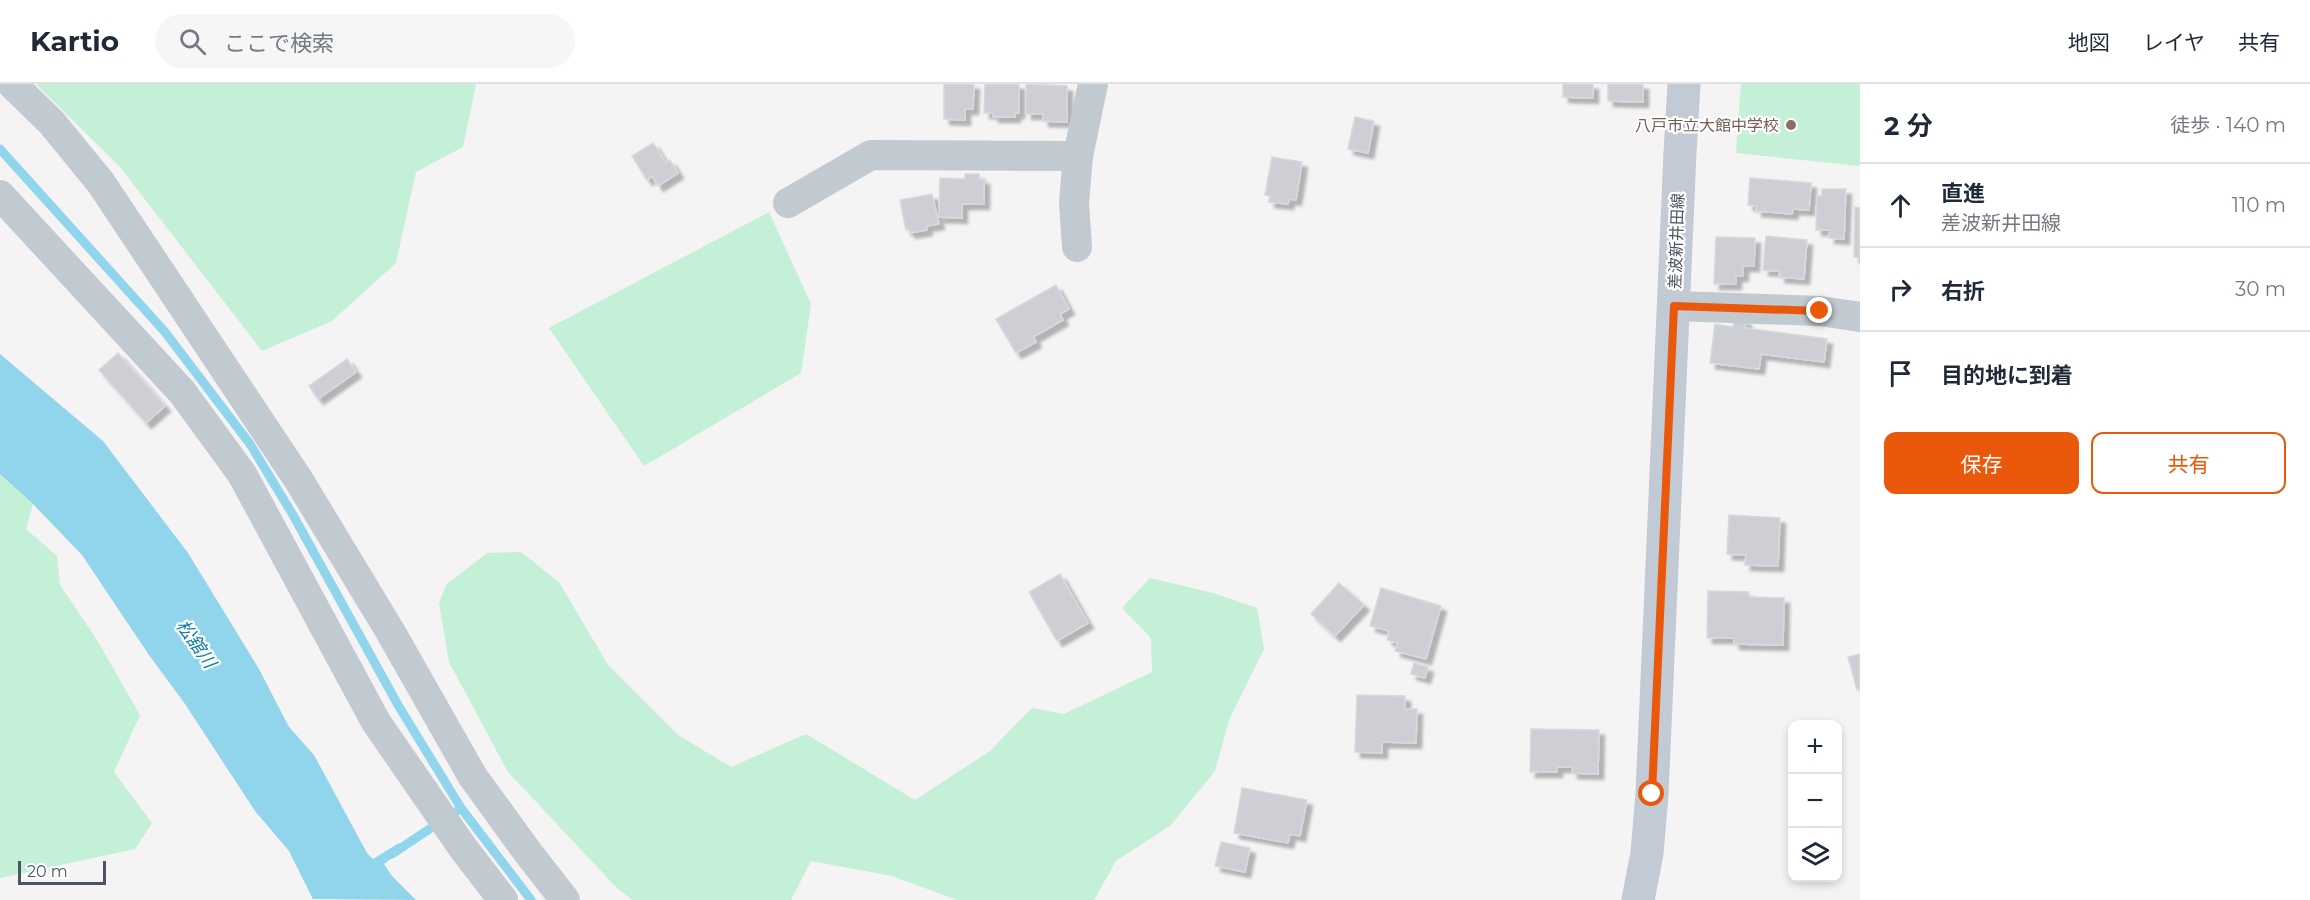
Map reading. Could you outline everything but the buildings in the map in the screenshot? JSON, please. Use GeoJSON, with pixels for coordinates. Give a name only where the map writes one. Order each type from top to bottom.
{"type":"FeatureCollection","features":[{"type":"Feature","properties":{"kind":"main road","name":"差波新井田線"},"geometry":{"type":"LineString","coordinates":[[1638,900],[1647,853],[1652,794],[1684,84]]}},
{"type":"Feature","properties":{"kind":"street"},"geometry":{"type":"LineString","coordinates":[[12,84],[52,123],[101,183],[298,479],[390,631],[474,777],[565,900]]}},
{"type":"Feature","properties":{"kind":"street"},"geometry":{"type":"LineString","coordinates":[[1077,247],[1074,203],[1078,156],[1093,84]]}},
{"type":"Feature","properties":{"kind":"street"},"geometry":{"type":"LineString","coordinates":[[788,204],[871,155],[1078,156]]}},
{"type":"Feature","properties":{"kind":"street"},"geometry":{"type":"LineString","coordinates":[[0,195],[182,392],[242,474],[376,723],[463,848],[503,900]]}},
{"type":"Feature","properties":{"kind":"street"},"geometry":{"type":"LineString","coordinates":[[1674,306],[1820,311],[1860,317]]}},
{"type":"Feature","properties":{"kind":"green space"},"geometry":{"type":"Polygon","coordinates":[[[36,84],[476,84],[463,147],[416,172],[396,263],[332,321],[262,351],[120,167],[36,84]]]}},
{"type":"Feature","properties":{"kind":"green space","name":"八戸市立大館中学校"},"geometry":{"type":"Polygon","coordinates":[[[1741,84],[1860,84],[1860,166],[1736,153],[1741,84]]]}},
{"type":"Feature","properties":{"kind":"green space"},"geometry":{"type":"Polygon","coordinates":[[[769,212],[811,304],[801,373],[644,466],[549,328],[769,212]]]}},
{"type":"Feature","properties":{"kind":"green space"},"geometry":{"type":"Polygon","coordinates":[[[0,474],[33,504],[26,529],[57,556],[60,585],[97,640],[140,715],[114,772],[152,823],[135,849],[0,878],[0,474]]]}},
{"type":"Feature","properties":{"kind":"green space"},"geometry":{"type":"Polygon","coordinates":[[[521,552],[559,582],[608,665],[678,735],[731,767],[806,734],[915,800],[990,751],[1032,708],[1064,714],[1152,672],[1151,638],[1122,608],[1150,578],[1213,593],[1257,608],[1264,649],[1229,720],[1215,771],[1171,825],[1116,861],[1094,900],[957,900],[892,876],[811,861],[791,900],[632,900],[616,887],[508,772],[449,662],[439,603],[446,585],[487,553],[521,552]]]}},
{"type":"Feature","properties":{"kind":"water","name":"松舘川"},"geometry":{"type":"Polygon","coordinates":[[[0,354],[103,441],[188,553],[259,669],[289,727],[314,755],[367,853],[373,859],[399,843],[404,849],[384,864],[392,876],[416,900],[313,899],[289,851],[255,811],[185,704],[82,555],[33,504],[0,474],[0,354]]]}},
{"type":"Feature","properties":{"kind":"waterway"},"geometry":{"type":"LineString","coordinates":[[0,149],[165,332],[250,444],[293,515],[398,705],[461,808]]}},
{"type":"Feature","properties":{"kind":"waterway"},"geometry":{"type":"LineString","coordinates":[[457,811],[461,808],[531,900]]}},
{"type":"Feature","properties":{"kind":"waterway"},"geometry":{"type":"LineString","coordinates":[[392,854],[440,822]]}},
{"type":"Feature","properties":{"kind":"place","name":"八戸市立大館中学校"},"geometry":{"type":"Point","coordinates":[1791,125]}},
{"type":"Feature","properties":{"kind":"route"},"geometry":{"type":"LineString","coordinates":[[1652,794],[1674,306],[1820,311]]}}]}
